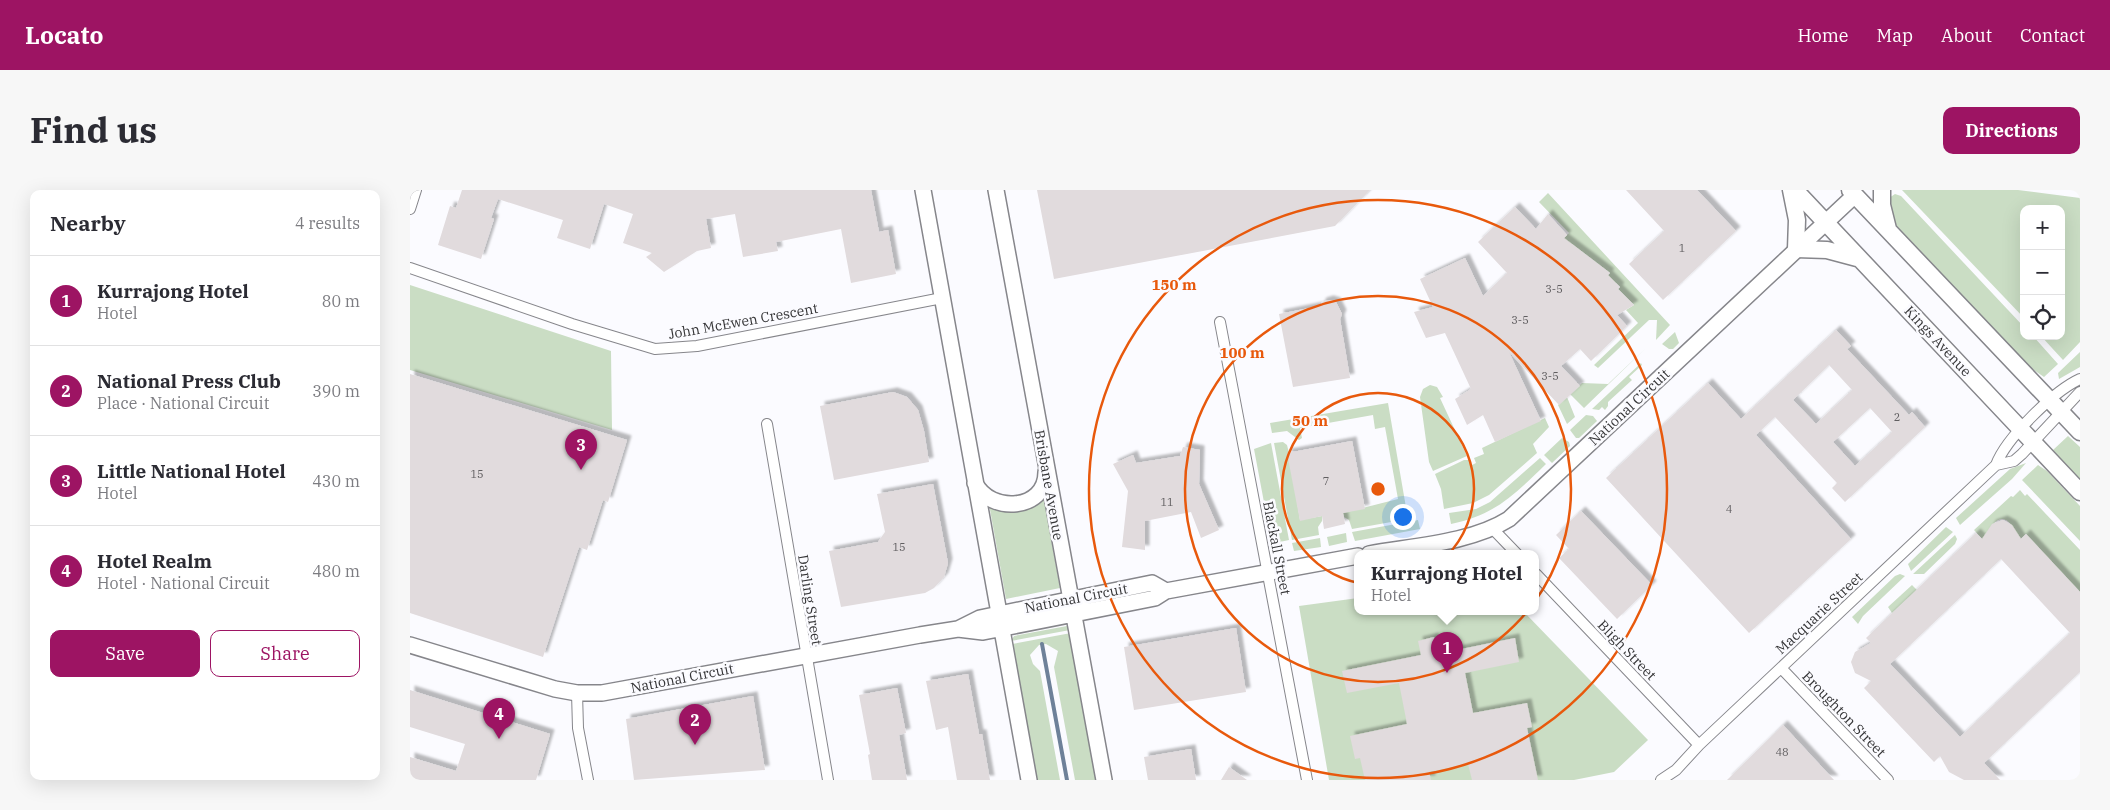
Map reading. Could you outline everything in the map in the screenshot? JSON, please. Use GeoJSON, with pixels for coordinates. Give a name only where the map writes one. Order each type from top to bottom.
{"type":"FeatureCollection","features":[{"type":"Feature","properties":{"kind":"main road"},"geometry":{"type":"LineString","coordinates":[[1791,190],[1797,220],[1796,249],[1827,250],[1860,259]]}},
{"type":"Feature","properties":{"kind":"main road","name":"Kings Avenue"},"geometry":{"type":"LineString","coordinates":[[1795,190],[2080,492]]}},
{"type":"Feature","properties":{"kind":"main road"},"geometry":{"type":"LineString","coordinates":[[1882,190],[1882,205],[1888,231]]}},
{"type":"Feature","properties":{"kind":"main road"},"geometry":{"type":"LineString","coordinates":[[1855,192],[1888,231],[2080,432]]}},
{"type":"Feature","properties":{"kind":"street"},"geometry":{"type":"LineString","coordinates":[[410,209],[416,190]]}},
{"type":"Feature","properties":{"kind":"street"},"geometry":{"type":"LineString","coordinates":[[923,190],[1029,780]]}},
{"type":"Feature","properties":{"kind":"street","name":"Brisbane Avenue"},"geometry":{"type":"LineString","coordinates":[[996,190],[1104,780]]}},
{"type":"Feature","properties":{"kind":"street","name":"National Circuit"},"geometry":{"type":"LineString","coordinates":[[1390,550],[1465,536],[1492,528],[1509,519],[1855,192]]}},
{"type":"Feature","properties":{"kind":"street","name":"John McEwen Crescent"},"geometry":{"type":"LineString","coordinates":[[410,268],[562,320],[655,349],[697,346],[942,298]]}},
{"type":"Feature","properties":{"kind":"street","name":"Blackall Street"},"geometry":{"type":"LineString","coordinates":[[1220,322],[1308,780]]}},
{"type":"Feature","properties":{"kind":"street","name":"Macquarie Street"},"geometry":{"type":"LineString","coordinates":[[1660,780],[1676,770],[1699,745],[1996,465],[2002,451],[2050,400],[2064,387],[2080,379]]}},
{"type":"Feature","properties":{"kind":"street","name":"Macquarie Street"},"geometry":{"type":"LineString","coordinates":[[1996,465],[2014,461],[2062,413],[2080,392]]}},
{"type":"Feature","properties":{"kind":"street","name":"Darling Street"},"geometry":{"type":"LineString","coordinates":[[767,424],[805,655],[828,780]]}},
{"type":"Feature","properties":{"kind":"street"},"geometry":{"type":"LineString","coordinates":[[975,482],[982,493],[997,503],[1010,505],[1022,502],[1033,496],[1041,487],[1046,475],[1045,463]]}},
{"type":"Feature","properties":{"kind":"street"},"geometry":{"type":"LineString","coordinates":[[1492,528],[1513,550]]}},
{"type":"Feature","properties":{"kind":"street","name":"National Circuit"},"geometry":{"type":"LineString","coordinates":[[958,629],[980,618],[998,614],[1155,598],[1166,591],[1354,557]]}},
{"type":"Feature","properties":{"kind":"street","name":"Bligh Street"},"geometry":{"type":"LineString","coordinates":[[1539,577],[1699,745]]}},
{"type":"Feature","properties":{"kind":"street","name":"National Circuit"},"geometry":{"type":"LineString","coordinates":[[410,645],[548,687],[576,693],[602,692],[958,629],[983,632],[1001,629],[1072,607]]}},
{"type":"Feature","properties":{"kind":"street","name":"Broughton Street"},"geometry":{"type":"LineString","coordinates":[[1781,668],[1888,780]]}},
{"type":"Feature","properties":{"kind":"street"},"geometry":{"type":"LineString","coordinates":[[576,693],[578,728],[588,780]]}},
{"type":"Feature","properties":{"kind":"green space"},"geometry":{"type":"Polygon","coordinates":[[[1902,190],[2018,190],[2080,198],[2080,342],[2063,360],[2045,340],[2065,340],[2065,205],[2020,205],[2020,314],[1902,190]]]}},
{"type":"Feature","properties":{"kind":"green space"},"geometry":{"type":"Polygon","coordinates":[[[1548,193],[1670,325],[1656,340],[1657,320],[1649,320],[1598,368],[1594,365],[1638,323],[1626,310],[1634,305],[1618,289],[1620,287],[1616,283],[1593,290],[1610,273],[1572,244],[1560,242],[1569,233],[1539,202],[1548,193]]]}},
{"type":"Feature","properties":{"kind":"green space"},"geometry":{"type":"Polygon","coordinates":[[[1895,194],[1901,196],[2020,323],[2020,340],[2037,340],[2058,364],[2044,377],[2031,368],[1890,218],[1889,198],[1895,194]]]}},
{"type":"Feature","properties":{"kind":"green space"},"geometry":{"type":"Polygon","coordinates":[[[410,285],[611,351],[612,430],[410,370],[410,285]]]}},
{"type":"Feature","properties":{"kind":"green space"},"geometry":{"type":"Polygon","coordinates":[[[1675,332],[1679,343],[1673,349],[1669,349],[1662,344],[1675,332]]]}},
{"type":"Feature","properties":{"kind":"green space"},"geometry":{"type":"Polygon","coordinates":[[[1647,347],[1584,408],[1570,394],[1582,383],[1608,384],[1647,347]]]}},
{"type":"Feature","properties":{"kind":"green space"},"geometry":{"type":"Polygon","coordinates":[[[2080,352],[2080,367],[2059,379],[2058,373],[2080,352]]]}},
{"type":"Feature","properties":{"kind":"green space"},"geometry":{"type":"Polygon","coordinates":[[[1641,363],[1642,365],[1629,377],[1632,380],[1608,402],[1605,410],[1602,407],[1599,410],[1592,409],[1641,363]]]}},
{"type":"Feature","properties":{"kind":"green space"},"geometry":{"type":"Polygon","coordinates":[[[1430,385],[1437,387],[1443,397],[1440,398],[1467,456],[1433,471],[1429,462],[1420,397],[1423,389],[1430,385]]]}},
{"type":"Feature","properties":{"kind":"green space"},"geometry":{"type":"Polygon","coordinates":[[[1567,397],[1575,417],[1567,424],[1558,405],[1567,397]]]}},
{"type":"Feature","properties":{"kind":"green space"},"geometry":{"type":"Polygon","coordinates":[[[1388,403],[1408,519],[1352,529],[1349,520],[1344,517],[1343,513],[1398,499],[1385,427],[1375,429],[1373,415],[1300,428],[1302,438],[1299,440],[1287,431],[1272,433],[1270,423],[1388,403]]]}},
{"type":"Feature","properties":{"kind":"green space"},"geometry":{"type":"Polygon","coordinates":[[[1586,415],[1593,416],[1597,421],[1579,438],[1576,438],[1570,430],[1586,415]]]}},
{"type":"Feature","properties":{"kind":"green space"},"geometry":{"type":"Polygon","coordinates":[[[1545,418],[1549,427],[1533,444],[1537,453],[1489,495],[1473,503],[1444,509],[1441,489],[1435,474],[1464,460],[1469,460],[1472,465],[1476,463],[1474,458],[1484,454],[1482,448],[1545,418]]]}},
{"type":"Feature","properties":{"kind":"green space"},"geometry":{"type":"Polygon","coordinates":[[[2068,436],[2080,447],[2080,480],[2053,450],[2068,436]]]}},
{"type":"Feature","properties":{"kind":"green space"},"geometry":{"type":"Polygon","coordinates":[[[1562,438],[1569,442],[1570,446],[1552,463],[1544,455],[1562,438]]]}},
{"type":"Feature","properties":{"kind":"green space"},"geometry":{"type":"Polygon","coordinates":[[[1283,442],[1287,445],[1289,453],[1300,520],[1322,516],[1322,521],[1318,527],[1319,535],[1292,540],[1274,443],[1283,442]]]}},
{"type":"Feature","properties":{"kind":"green space"},"geometry":{"type":"Polygon","coordinates":[[[1271,443],[1289,540],[1275,543],[1269,529],[1254,449],[1271,443]]]}},
{"type":"Feature","properties":{"kind":"green space"},"geometry":{"type":"Polygon","coordinates":[[[1540,458],[1546,464],[1503,502],[1480,515],[1451,524],[1449,513],[1476,509],[1490,502],[1540,458]]]}},
{"type":"Feature","properties":{"kind":"green space"},"geometry":{"type":"Polygon","coordinates":[[[2026,463],[2012,479],[1960,525],[1956,518],[2010,469],[2026,463]]]}},
{"type":"Feature","properties":{"kind":"green space"},"geometry":{"type":"Polygon","coordinates":[[[2038,465],[2047,471],[2080,506],[2080,541],[2022,480],[2038,465]]]}},
{"type":"Feature","properties":{"kind":"green space"},"geometry":{"type":"Polygon","coordinates":[[[2020,490],[2025,496],[2027,494],[2080,550],[2080,592],[2026,534],[2016,543],[2014,532],[2007,520],[1997,520],[1989,532],[1986,543],[1974,530],[2020,490]]]}},
{"type":"Feature","properties":{"kind":"green space"},"geometry":{"type":"Polygon","coordinates":[[[1043,495],[1060,588],[1006,599],[989,504],[1043,495]]]}},
{"type":"Feature","properties":{"kind":"green space"},"geometry":{"type":"Polygon","coordinates":[[[1418,520],[1420,529],[1355,541],[1352,532],[1418,520]]]}},
{"type":"Feature","properties":{"kind":"green space"},"geometry":{"type":"Polygon","coordinates":[[[1946,527],[1953,532],[1911,571],[1908,564],[1946,527]]]}},
{"type":"Feature","properties":{"kind":"green space"},"geometry":{"type":"Polygon","coordinates":[[[1346,533],[1347,542],[1329,546],[1327,537],[1346,533]]]}},
{"type":"Feature","properties":{"kind":"green space"},"geometry":{"type":"Polygon","coordinates":[[[1955,535],[1957,539],[1955,544],[1924,574],[1913,574],[1955,535]]]}},
{"type":"Feature","properties":{"kind":"green space"},"geometry":{"type":"Polygon","coordinates":[[[1320,538],[1321,547],[1294,551],[1292,543],[1320,538]]]}},
{"type":"Feature","properties":{"kind":"green space"},"geometry":{"type":"Polygon","coordinates":[[[1900,574],[1905,576],[1863,616],[1858,624],[1852,617],[1895,576],[1900,574]]]}},
{"type":"Feature","properties":{"kind":"green space"},"geometry":{"type":"Polygon","coordinates":[[[1912,585],[1917,590],[1892,613],[1888,607],[1912,585]]]}},
{"type":"Feature","properties":{"kind":"green space"},"geometry":{"type":"Polygon","coordinates":[[[1354,599],[1354,615],[1527,615],[1648,740],[1614,772],[1574,780],[1329,780],[1299,606],[1354,599]]]}},
{"type":"Feature","properties":{"kind":"green space"},"geometry":{"type":"Polygon","coordinates":[[[1067,626],[1070,630],[1011,641],[1014,636],[1067,626]]]}},
{"type":"Feature","properties":{"kind":"green space"},"geometry":{"type":"Polygon","coordinates":[[[1071,633],[1098,780],[1075,780],[1054,667],[1058,651],[1046,644],[1039,645],[1030,655],[1033,664],[1040,671],[1060,780],[1037,780],[1012,644],[1071,633]]]}},
{"type":"Feature","properties":{"kind":"building"},"geometry":{"type":"Polygon","coordinates":[[[462,190],[871,190],[879,232],[888,230],[896,274],[851,283],[841,229],[776,242],[778,251],[743,257],[735,214],[706,219],[711,248],[697,251],[664,272],[646,257],[652,253],[623,243],[633,214],[604,204],[590,249],[557,238],[563,220],[498,199],[491,218],[494,219],[481,259],[438,245],[450,206],[456,208],[462,190]]]}},
{"type":"Feature","properties":{"kind":"building"},"geometry":{"type":"Polygon","coordinates":[[[1037,190],[1370,190],[1335,226],[1054,279],[1037,190]]]}},
{"type":"Feature","properties":{"kind":"building"},"geometry":{"type":"Polygon","coordinates":[[[1626,190],[1697,190],[1736,231],[1663,300],[1629,264],[1664,231],[1626,190]]]}},
{"type":"Feature","properties":{"kind":"building"},"geometry":{"type":"Polygon","coordinates":[[[1515,207],[1536,229],[1548,214],[1567,235],[1564,238],[1610,273],[1608,275],[1620,287],[1618,289],[1634,305],[1617,315],[1627,326],[1591,361],[1580,349],[1561,366],[1580,386],[1559,405],[1509,352],[1541,421],[1495,442],[1483,415],[1467,425],[1455,399],[1471,389],[1445,333],[1426,338],[1414,312],[1433,307],[1420,279],[1465,258],[1483,296],[1507,273],[1478,242],[1515,207]]]}},
{"type":"Feature","properties":{"kind":"building"},"geometry":{"type":"Polygon","coordinates":[[[1329,300],[1336,302],[1342,314],[1340,319],[1350,378],[1293,387],[1279,314],[1320,306],[1322,302],[1329,300]]]}},
{"type":"Feature","properties":{"kind":"building"},"geometry":{"type":"Polygon","coordinates":[[[1836,330],[1851,346],[1847,349],[1909,415],[1912,412],[1925,427],[1845,502],[1832,488],[1837,483],[1775,417],[1756,435],[1851,539],[1749,633],[1606,478],[1708,383],[1741,419],[1836,330]],[[1829,365],[1793,400],[1816,424],[1852,390],[1829,365]],[[1870,408],[1833,442],[1855,466],[1892,432],[1870,408]]]}},
{"type":"Feature","properties":{"kind":"building"},"geometry":{"type":"Polygon","coordinates":[[[410,374],[627,440],[608,502],[603,500],[587,550],[579,547],[543,657],[410,613],[410,374]]]}},
{"type":"Feature","properties":{"kind":"building"},"geometry":{"type":"Polygon","coordinates":[[[893,392],[907,397],[918,410],[924,431],[929,462],[834,480],[820,406],[893,392]]]}},
{"type":"Feature","properties":{"kind":"building"},"geometry":{"type":"Polygon","coordinates":[[[1352,441],[1365,509],[1343,513],[1345,524],[1324,529],[1322,516],[1300,521],[1287,453],[1352,441]]]}},
{"type":"Feature","properties":{"kind":"building"},"geometry":{"type":"Polygon","coordinates":[[[1183,447],[1200,450],[1199,484],[1219,530],[1201,538],[1191,512],[1145,521],[1145,550],[1122,547],[1128,491],[1113,464],[1133,455],[1136,463],[1180,456],[1183,447]]]}},
{"type":"Feature","properties":{"kind":"building"},"geometry":{"type":"Polygon","coordinates":[[[933,484],[948,563],[944,577],[934,588],[925,593],[841,607],[829,551],[878,542],[885,532],[877,494],[933,484]]]}},
{"type":"Feature","properties":{"kind":"building"},"geometry":{"type":"Polygon","coordinates":[[[1581,511],[1652,585],[1617,619],[1559,558],[1569,549],[1556,535],[1581,511]]]}},
{"type":"Feature","properties":{"kind":"building"},"geometry":{"type":"Polygon","coordinates":[[[2003,520],[2012,525],[2021,539],[2026,534],[2080,592],[2080,672],[1984,763],[2000,780],[1964,780],[1949,772],[1940,756],[1934,762],[1864,688],[1871,681],[1855,673],[1851,662],[1855,652],[1871,643],[1866,638],[1976,533],[1982,539],[1992,524],[2003,520]],[[2001,559],[1890,664],[1960,737],[2070,633],[2001,559]]]}},
{"type":"Feature","properties":{"kind":"building"},"geometry":{"type":"Polygon","coordinates":[[[1236,628],[1246,692],[1134,710],[1124,647],[1236,628]]]}},
{"type":"Feature","properties":{"kind":"building"},"geometry":{"type":"Polygon","coordinates":[[[1434,637],[1437,654],[1515,638],[1519,662],[1465,673],[1473,713],[1527,703],[1532,727],[1527,728],[1538,780],[1472,780],[1468,764],[1429,772],[1431,780],[1365,780],[1360,758],[1355,759],[1350,736],[1407,724],[1399,683],[1347,693],[1342,671],[1421,655],[1418,641],[1434,637]]]}},
{"type":"Feature","properties":{"kind":"building"},"geometry":{"type":"Polygon","coordinates":[[[968,674],[979,734],[982,734],[990,780],[957,780],[948,727],[936,730],[926,681],[968,674]]]}},
{"type":"Feature","properties":{"kind":"building"},"geometry":{"type":"Polygon","coordinates":[[[897,688],[906,733],[899,735],[907,780],[872,780],[868,755],[870,754],[859,695],[897,688]]]}},
{"type":"Feature","properties":{"kind":"building"},"geometry":{"type":"Polygon","coordinates":[[[410,690],[550,734],[536,780],[410,780],[410,757],[456,771],[465,744],[410,727],[410,690]]]}},
{"type":"Feature","properties":{"kind":"building"},"geometry":{"type":"Polygon","coordinates":[[[753,696],[765,770],[634,780],[626,719],[753,696]]]}},
{"type":"Feature","properties":{"kind":"building"},"geometry":{"type":"Polygon","coordinates":[[[1783,725],[1834,780],[1727,780],[1783,725]]]}},
{"type":"Feature","properties":{"kind":"building"},"geometry":{"type":"Polygon","coordinates":[[[1191,749],[1196,780],[1148,780],[1144,757],[1191,749]]]}},
{"type":"Feature","properties":{"kind":"building"},"geometry":{"type":"Polygon","coordinates":[[[1229,767],[1247,780],[1221,780],[1229,767]]]}},
{"type":"Feature","properties":{"kind":"waterway"},"geometry":{"type":"LineString","coordinates":[[1042,644],[1067,780]]}},
{"type":"Feature","properties":{"kind":"place","name":"Little National Hotel"},"geometry":{"type":"Point","coordinates":[581,470]}},
{"type":"Feature","properties":{"kind":"place","name":"Kurrajong Hotel"},"geometry":{"type":"Point","coordinates":[1447,673]}},
{"type":"Feature","properties":{"kind":"place","name":"Hotel Realm"},"geometry":{"type":"Point","coordinates":[499,739]}},
{"type":"Feature","properties":{"kind":"place","name":"National Press Club"},"geometry":{"type":"Point","coordinates":[695,745]}}]}
